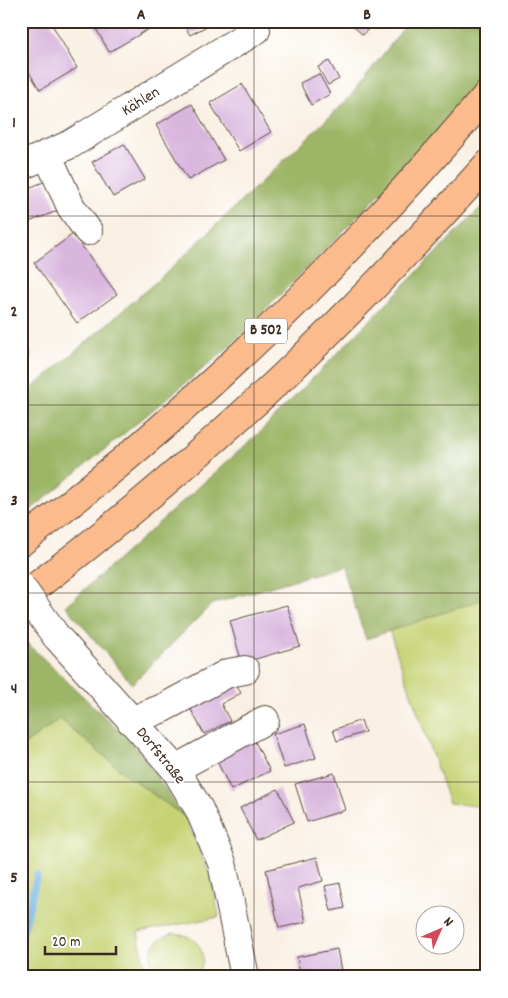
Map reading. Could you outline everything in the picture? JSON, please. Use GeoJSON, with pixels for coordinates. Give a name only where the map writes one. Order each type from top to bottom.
{"type":"FeatureCollection","features":[{"type":"Feature","properties":{"kind":"highway","name":"B 502"},"geometry":{"type":"LineString","coordinates":[[21,542],[141,445],[207,387],[306,293],[360,237],[487,95]]}},
{"type":"Feature","properties":{"kind":"highway","name":"B 502"},"geometry":{"type":"LineString","coordinates":[[21,598],[144,501],[239,418],[331,330],[487,165]]}},
{"type":"Feature","properties":{"kind":"street","name":"Kählen"},"geometry":{"type":"LineString","coordinates":[[21,166],[71,144],[256,30]]}},
{"type":"Feature","properties":{"kind":"street"},"geometry":{"type":"LineString","coordinates":[[47,154],[70,207],[88,231]]}},
{"type":"Feature","properties":{"kind":"street","name":"Dorfstraße"},"geometry":{"type":"LineString","coordinates":[[21,587],[56,636],[175,769],[199,810],[222,863],[243,966]]}},
{"type":"Feature","properties":{"kind":"street"},"geometry":{"type":"LineString","coordinates":[[132,721],[163,708],[228,673],[245,670]]}},
{"type":"Feature","properties":{"kind":"street"},"geometry":{"type":"LineString","coordinates":[[175,769],[264,720]]}},
{"type":"Feature","properties":{"kind":"green space"},"geometry":{"type":"Polygon","coordinates":[[[409,21],[487,21],[487,71],[425,148],[227,349],[21,518],[21,398],[164,275],[349,98],[409,21]]]}},
{"type":"Feature","properties":{"kind":"green space"},"geometry":{"type":"Polygon","coordinates":[[[487,201],[487,598],[366,639],[341,566],[212,604],[132,684],[66,606],[258,434],[487,201]]]}},
{"type":"Feature","properties":{"kind":"green space"},"geometry":{"type":"Polygon","coordinates":[[[487,598],[487,807],[449,803],[389,630],[487,598]]]}},
{"type":"Feature","properties":{"kind":"green space"},"geometry":{"type":"Polygon","coordinates":[[[27,643],[135,746],[185,817],[129,777],[60,719],[21,747],[21,646],[27,643]]]}},
{"type":"Feature","properties":{"kind":"green space"},"geometry":{"type":"Polygon","coordinates":[[[60,719],[129,777],[185,817],[212,880],[219,917],[138,932],[147,977],[21,977],[21,747],[60,719]]]}},
{"type":"Feature","properties":{"kind":"green space"},"geometry":{"type":"Polygon","coordinates":[[[173,933],[189,937],[200,948],[203,961],[196,977],[157,977],[153,970],[151,963],[152,950],[159,940],[173,933]]]}},
{"type":"Feature","properties":{"kind":"water"},"geometry":{"type":"Polygon","coordinates":[[[21,339],[31,355],[28,364],[21,368],[21,339]]]}},
{"type":"Feature","properties":{"kind":"building"},"geometry":{"type":"Polygon","coordinates":[[[38,21],[50,21],[77,68],[40,90],[21,59],[21,31],[38,21]]]}},
{"type":"Feature","properties":{"kind":"building"},"geometry":{"type":"Polygon","coordinates":[[[92,21],[145,21],[149,29],[109,52],[92,21]]]}},
{"type":"Feature","properties":{"kind":"building"},"geometry":{"type":"Polygon","coordinates":[[[182,21],[204,21],[207,26],[190,35],[182,21]]]}},
{"type":"Feature","properties":{"kind":"building"},"geometry":{"type":"Polygon","coordinates":[[[347,21],[375,21],[363,35],[347,21]]]}},
{"type":"Feature","properties":{"kind":"building"},"geometry":{"type":"Polygon","coordinates":[[[329,61],[339,79],[328,85],[318,67],[329,61]]]}},
{"type":"Feature","properties":{"kind":"building"},"geometry":{"type":"Polygon","coordinates":[[[319,74],[330,94],[311,105],[300,83],[319,74]]]}},
{"type":"Feature","properties":{"kind":"building"},"geometry":{"type":"Polygon","coordinates":[[[242,84],[271,132],[239,151],[210,103],[242,84]]]}},
{"type":"Feature","properties":{"kind":"building"},"geometry":{"type":"Polygon","coordinates":[[[192,104],[224,160],[188,180],[156,125],[192,104]]]}},
{"type":"Feature","properties":{"kind":"building"},"geometry":{"type":"Polygon","coordinates":[[[124,144],[145,179],[113,197],[92,162],[124,144]]]}},
{"type":"Feature","properties":{"kind":"building"},"geometry":{"type":"Polygon","coordinates":[[[46,181],[57,211],[21,225],[21,191],[46,181]]]}},
{"type":"Feature","properties":{"kind":"building"},"geometry":{"type":"Polygon","coordinates":[[[73,234],[117,294],[77,323],[34,263],[73,234]]]}},
{"type":"Feature","properties":{"kind":"building"},"geometry":{"type":"Polygon","coordinates":[[[287,605],[300,646],[242,663],[230,621],[287,605]]]}},
{"type":"Feature","properties":{"kind":"building"},"geometry":{"type":"Polygon","coordinates":[[[234,680],[241,693],[221,704],[230,721],[204,734],[188,704],[234,680]]]}},
{"type":"Feature","properties":{"kind":"building"},"geometry":{"type":"Polygon","coordinates":[[[361,720],[365,732],[337,741],[333,730],[361,720]]]}},
{"type":"Feature","properties":{"kind":"building"},"geometry":{"type":"Polygon","coordinates":[[[305,724],[316,758],[284,768],[273,734],[305,724]]]}},
{"type":"Feature","properties":{"kind":"building"},"geometry":{"type":"Polygon","coordinates":[[[252,736],[270,771],[231,790],[214,755],[252,736]]]}},
{"type":"Feature","properties":{"kind":"building"},"geometry":{"type":"Polygon","coordinates":[[[334,773],[345,810],[307,822],[295,784],[334,773]]]}},
{"type":"Feature","properties":{"kind":"building"},"geometry":{"type":"Polygon","coordinates":[[[278,789],[294,822],[256,840],[240,808],[278,789]]]}},
{"type":"Feature","properties":{"kind":"building"},"geometry":{"type":"Polygon","coordinates":[[[317,857],[323,881],[298,888],[306,922],[279,928],[266,870],[317,857]]]}},
{"type":"Feature","properties":{"kind":"building"},"geometry":{"type":"Polygon","coordinates":[[[340,883],[345,908],[331,911],[325,886],[340,883]]]}},
{"type":"Feature","properties":{"kind":"building"},"geometry":{"type":"Polygon","coordinates":[[[337,949],[342,977],[301,977],[297,957],[337,949]]]}},
{"type":"Feature","properties":{"kind":"waterway"},"geometry":{"type":"LineString","coordinates":[[21,942],[37,875]]}}]}
